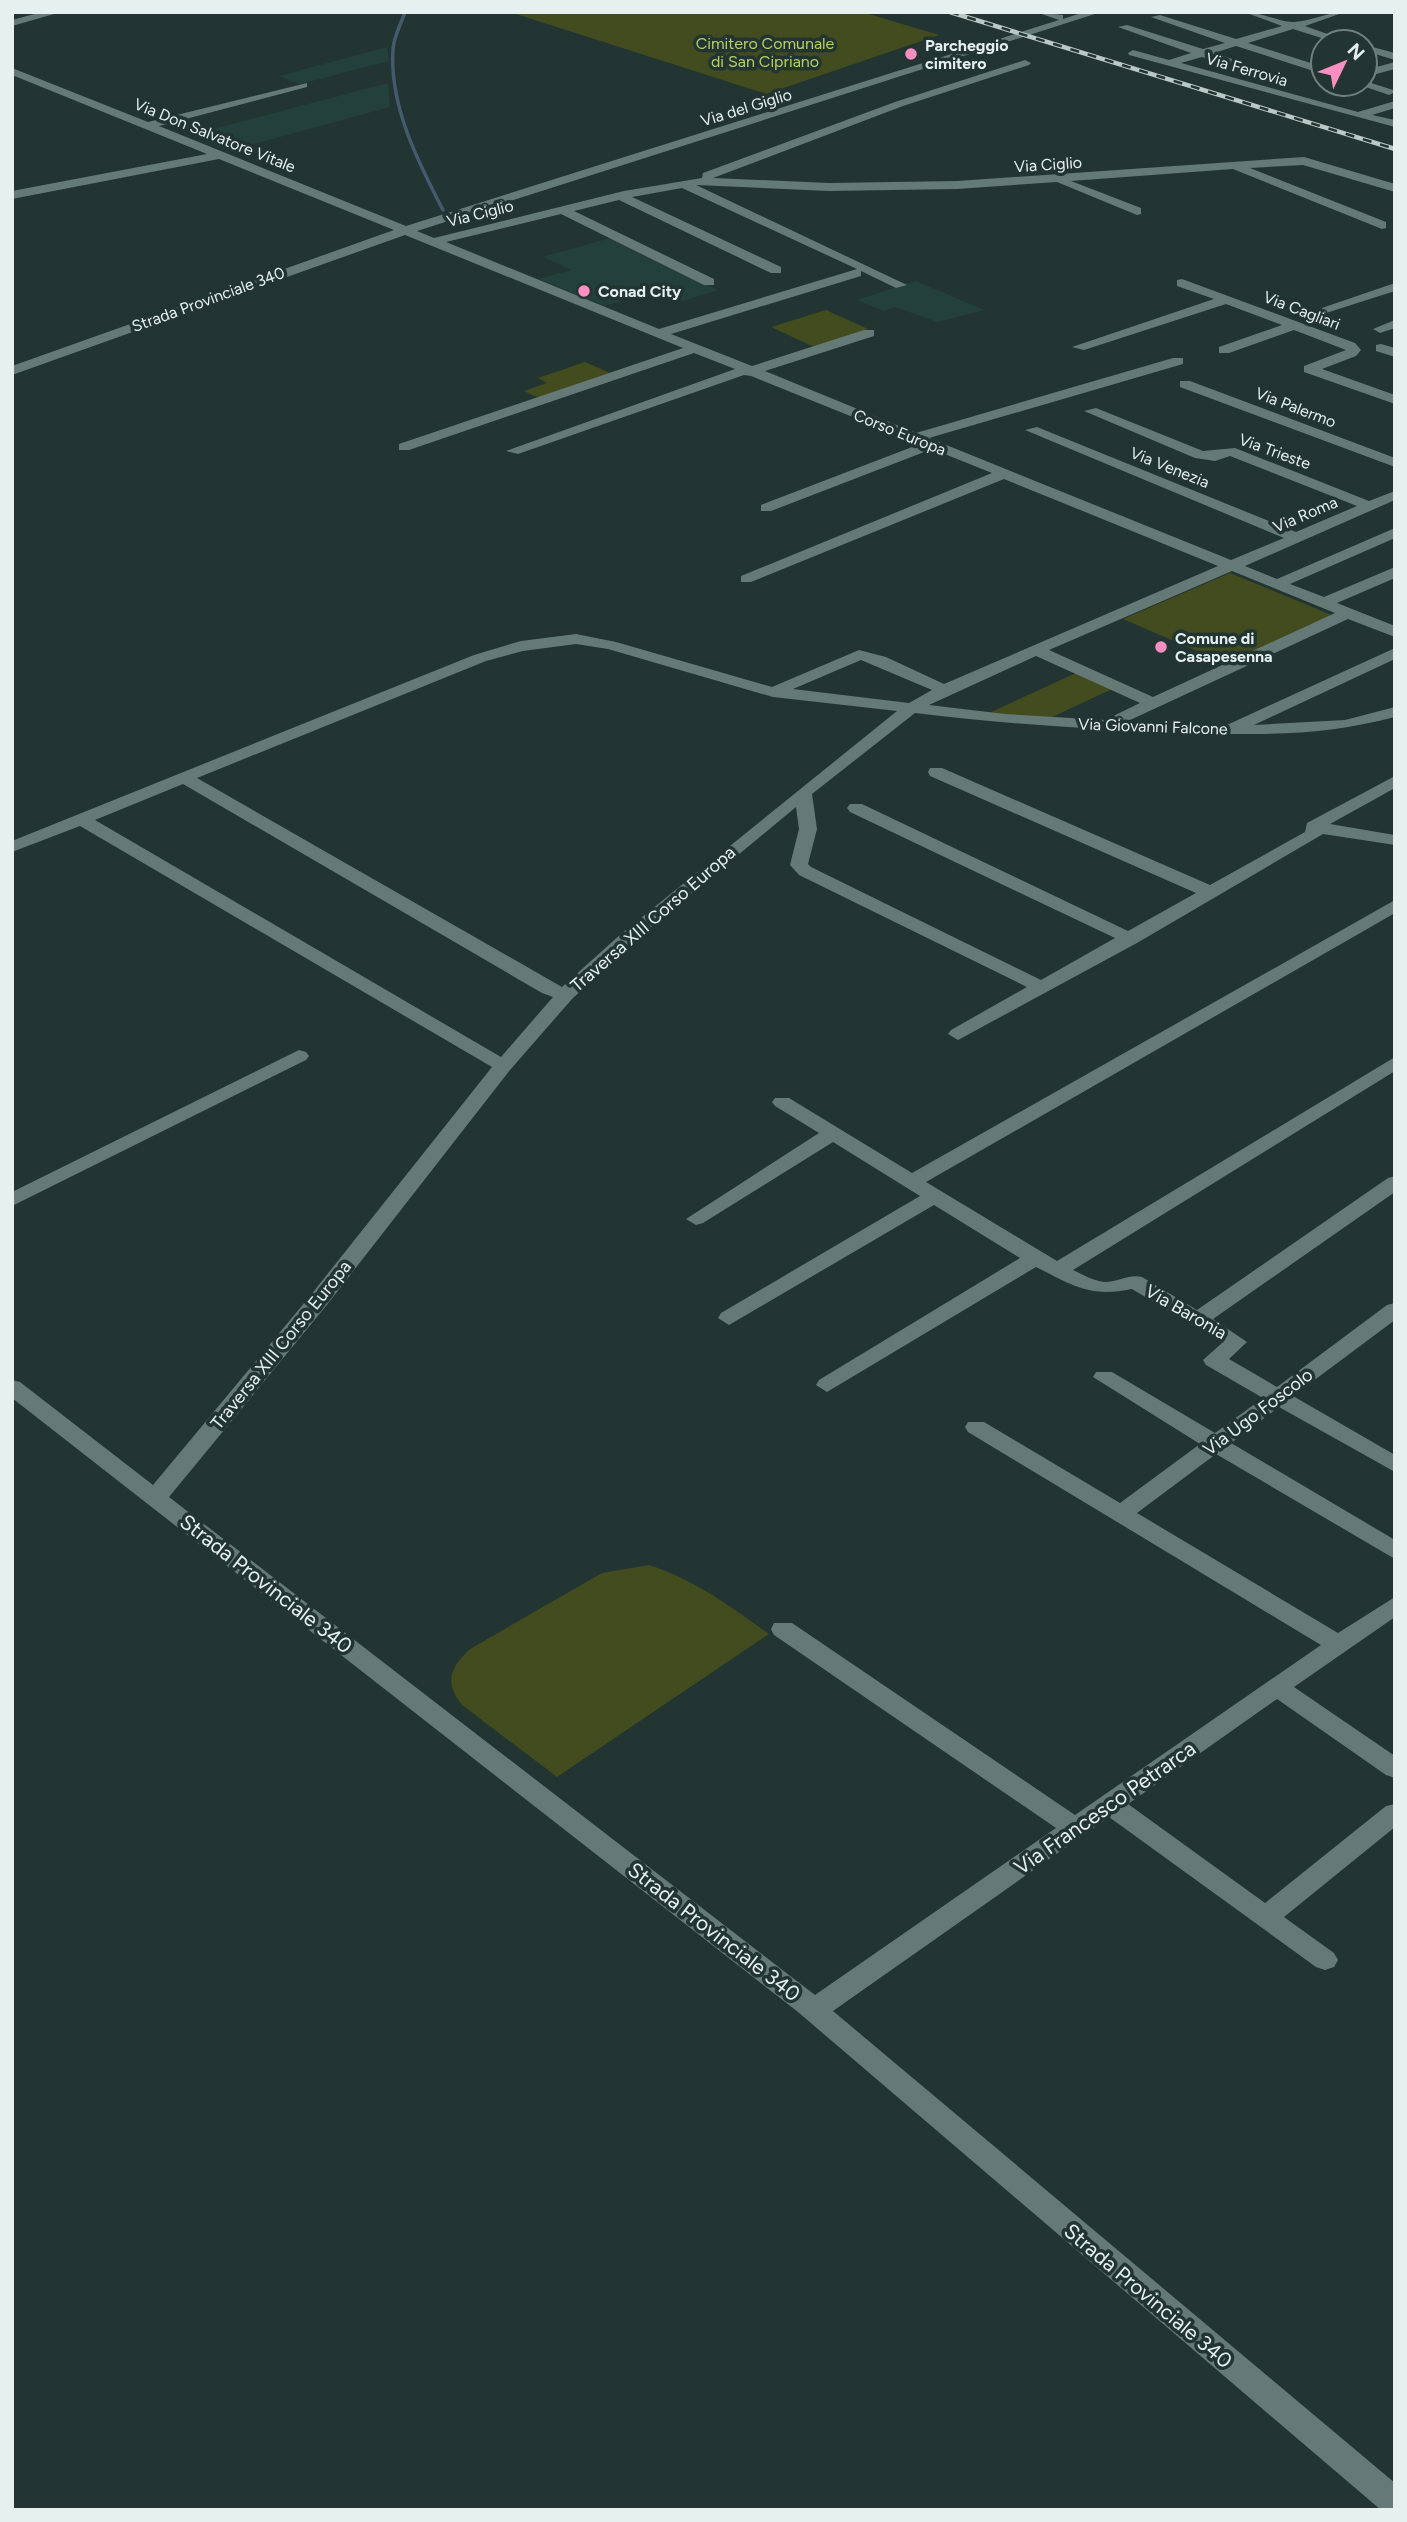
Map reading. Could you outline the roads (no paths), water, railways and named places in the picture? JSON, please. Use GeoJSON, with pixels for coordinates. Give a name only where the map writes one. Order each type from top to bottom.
{"type":"FeatureCollection","features":[{"type":"Feature","properties":{"kind":"street"},"geometry":{"type":"LineString","coordinates":[[12,23],[56,12]]}},
{"type":"Feature","properties":{"kind":"street"},"geometry":{"type":"LineString","coordinates":[[1041,12],[1059,17]]}},
{"type":"Feature","properties":{"kind":"street","name":"Via del Giglio"},"geometry":{"type":"LineString","coordinates":[[405,230],[1021,38],[1096,12]]}},
{"type":"Feature","properties":{"kind":"street"},"geometry":{"type":"LineString","coordinates":[[1173,12],[1123,27],[1270,75]]}},
{"type":"Feature","properties":{"kind":"street"},"geometry":{"type":"LineString","coordinates":[[1249,12],[1309,31]]}},
{"type":"Feature","properties":{"kind":"street"},"geometry":{"type":"LineString","coordinates":[[1169,64],[1340,12]]}},
{"type":"Feature","properties":{"kind":"street"},"geometry":{"type":"LineString","coordinates":[[1156,17],[1309,67]]}},
{"type":"Feature","properties":{"kind":"street","name":"Via Ferrovia"},"geometry":{"type":"LineString","coordinates":[[1132,52],[1357,116],[1395,124]]}},
{"type":"Feature","properties":{"kind":"street","name":"Via Ciglio"},"geometry":{"type":"LineString","coordinates":[[432,242],[620,196],[699,181],[899,104],[1025,64]]}},
{"type":"Feature","properties":{"kind":"street","name":"Via Don Salvatore Vitale"},"geometry":{"type":"LineString","coordinates":[[12,71],[405,230]]}},
{"type":"Feature","properties":{"kind":"street"},"geometry":{"type":"LineString","coordinates":[[151,125],[303,85]]}},
{"type":"Feature","properties":{"kind":"street"},"geometry":{"type":"LineString","coordinates":[[1379,89],[1389,92]]}},
{"type":"Feature","properties":{"kind":"street"},"geometry":{"type":"LineString","coordinates":[[1357,116],[1395,104]]}},
{"type":"Feature","properties":{"kind":"street"},"geometry":{"type":"LineString","coordinates":[[12,195],[222,155]]}},
{"type":"Feature","properties":{"kind":"street","name":"Via Ciglio"},"geometry":{"type":"LineString","coordinates":[[699,181],[878,187],[1058,180],[1304,161],[1395,188]]}},
{"type":"Feature","properties":{"kind":"street"},"geometry":{"type":"LineString","coordinates":[[1233,166],[1382,225]]}},
{"type":"Feature","properties":{"kind":"street"},"geometry":{"type":"LineString","coordinates":[[1058,180],[1137,211]]}},
{"type":"Feature","properties":{"kind":"street"},"geometry":{"type":"LineString","coordinates":[[682,184],[901,285]]}},
{"type":"Feature","properties":{"kind":"street"},"geometry":{"type":"LineString","coordinates":[[620,196],[776,270]]}},
{"type":"Feature","properties":{"kind":"street"},"geometry":{"type":"LineString","coordinates":[[563,210],[709,282]]}},
{"type":"Feature","properties":{"kind":"street","name":"Corso Europa"},"geometry":{"type":"LineString","coordinates":[[405,230],[692,349],[1395,632]]}},
{"type":"Feature","properties":{"kind":"street","name":"Strada Provinciale 340"},"geometry":{"type":"LineString","coordinates":[[12,371],[405,230]]}},
{"type":"Feature","properties":{"kind":"street"},"geometry":{"type":"LineString","coordinates":[[656,334],[856,272]]}},
{"type":"Feature","properties":{"kind":"street","name":"Via Cagliari"},"geometry":{"type":"LineString","coordinates":[[1182,283],[1354,350],[1308,369],[1395,400]]}},
{"type":"Feature","properties":{"kind":"street"},"geometry":{"type":"LineString","coordinates":[[1323,310],[1395,286]]}},
{"type":"Feature","properties":{"kind":"street"},"geometry":{"type":"LineString","coordinates":[[1079,347],[1226,300]]}},
{"type":"Feature","properties":{"kind":"street"},"geometry":{"type":"LineString","coordinates":[[1380,329],[1395,324]]}},
{"type":"Feature","properties":{"kind":"street"},"geometry":{"type":"LineString","coordinates":[[1224,349],[1294,325]]}},
{"type":"Feature","properties":{"kind":"street"},"geometry":{"type":"LineString","coordinates":[[513,451],[869,332]]}},
{"type":"Feature","properties":{"kind":"street"},"geometry":{"type":"LineString","coordinates":[[404,447],[692,349]]}},
{"type":"Feature","properties":{"kind":"street"},"geometry":{"type":"LineString","coordinates":[[914,438],[1178,361]]}},
{"type":"Feature","properties":{"kind":"street","name":"Via Palermo"},"geometry":{"type":"LineString","coordinates":[[1185,384],[1395,463]]}},
{"type":"Feature","properties":{"kind":"street","name":"Via Trieste"},"geometry":{"type":"LineString","coordinates":[[1091,411],[1200,455],[1215,457],[1230,451],[1373,504],[1395,509]]}},
{"type":"Feature","properties":{"kind":"street","name":"Via Venezia"},"geometry":{"type":"LineString","coordinates":[[1031,430],[1294,537]]}},
{"type":"Feature","properties":{"kind":"street"},"geometry":{"type":"LineString","coordinates":[[766,508],[932,445]]}},
{"type":"Feature","properties":{"kind":"street"},"geometry":{"type":"LineString","coordinates":[[746,579],[1003,474]]}},
{"type":"Feature","properties":{"kind":"street","name":"Via Roma"},"geometry":{"type":"LineString","coordinates":[[1228,565],[1395,495]]}},
{"type":"Feature","properties":{"kind":"street"},"geometry":{"type":"LineString","coordinates":[[1277,584],[1395,532]]}},
{"type":"Feature","properties":{"kind":"street","name":"Traversa XIII Corso Europa"},"geometry":{"type":"LineString","coordinates":[[155,1498],[318,1301],[503,1066],[565,995],[627,938],[910,709],[944,690],[1033,649],[1228,565]]}},
{"type":"Feature","properties":{"kind":"street"},"geometry":{"type":"LineString","coordinates":[[1324,603],[1395,572]]}},
{"type":"Feature","properties":{"kind":"street"},"geometry":{"type":"LineString","coordinates":[[1106,725],[1348,613]]}},
{"type":"Feature","properties":{"kind":"street","name":"Via Giovanni Falcone"},"geometry":{"type":"LineString","coordinates":[[12,847],[480,658],[521,646],[576,639],[610,645],[773,692],[910,709],[1106,725],[1272,731],[1346,725],[1395,712]]}},
{"type":"Feature","properties":{"kind":"street"},"geometry":{"type":"LineString","coordinates":[[1033,649],[1154,703]]}},
{"type":"Feature","properties":{"kind":"street"},"geometry":{"type":"LineString","coordinates":[[1232,729],[1395,653]]}},
{"type":"Feature","properties":{"kind":"street"},"geometry":{"type":"LineString","coordinates":[[773,692],[859,655],[880,660],[944,690]]}},
{"type":"Feature","properties":{"kind":"street"},"geometry":{"type":"LineString","coordinates":[[936,772],[1212,894]]}},
{"type":"Feature","properties":{"kind":"street"},"geometry":{"type":"LineString","coordinates":[[183,777],[549,989],[565,995]]}},
{"type":"Feature","properties":{"kind":"street"},"geometry":{"type":"LineString","coordinates":[[1313,828],[1395,781]]}},
{"type":"Feature","properties":{"kind":"street"},"geometry":{"type":"LineString","coordinates":[[803,793],[808,829],[799,865],[805,871],[1041,987]]}},
{"type":"Feature","properties":{"kind":"street"},"geometry":{"type":"LineString","coordinates":[[856,808],[1131,939]]}},
{"type":"Feature","properties":{"kind":"street"},"geometry":{"type":"LineString","coordinates":[[80,818],[503,1066]]}},
{"type":"Feature","properties":{"kind":"street"},"geometry":{"type":"LineString","coordinates":[[958,1034],[1212,894],[1314,834],[1313,828]]}},
{"type":"Feature","properties":{"kind":"street"},"geometry":{"type":"LineString","coordinates":[[1313,828],[1395,840]]}},
{"type":"Feature","properties":{"kind":"street"},"geometry":{"type":"LineString","coordinates":[[913,1181],[1395,905]]}},
{"type":"Feature","properties":{"kind":"street"},"geometry":{"type":"LineString","coordinates":[[12,1200],[299,1056]]}},
{"type":"Feature","properties":{"kind":"street"},"geometry":{"type":"LineString","coordinates":[[1058,1270],[1395,1063]]}},
{"type":"Feature","properties":{"kind":"street","name":"Via Baronia"},"geometry":{"type":"LineString","coordinates":[[782,1102],[1034,1258],[1084,1284],[1107,1288],[1135,1282],[1200,1318],[1236,1342],[1214,1360],[1395,1465]]}},
{"type":"Feature","properties":{"kind":"street"},"geometry":{"type":"LineString","coordinates":[[696,1219],[834,1133]]}},
{"type":"Feature","properties":{"kind":"street"},"geometry":{"type":"LineString","coordinates":[[1200,1318],[1395,1182]]}},
{"type":"Feature","properties":{"kind":"street"},"geometry":{"type":"LineString","coordinates":[[729,1318],[936,1195]]}},
{"type":"Feature","properties":{"kind":"street"},"geometry":{"type":"LineString","coordinates":[[827,1385],[1034,1258]]}},
{"type":"Feature","properties":{"kind":"street","name":"Via Ugo Foscolo"},"geometry":{"type":"LineString","coordinates":[[1122,1514],[1395,1310]]}},
{"type":"Feature","properties":{"kind":"street"},"geometry":{"type":"LineString","coordinates":[[1104,1377],[1395,1551]]}},
{"type":"Feature","properties":{"kind":"street","name":"Strada Provinciale 340"},"geometry":{"type":"LineString","coordinates":[[12,1387],[814,2010],[1395,2502]]}},
{"type":"Feature","properties":{"kind":"street"},"geometry":{"type":"LineString","coordinates":[[976,1427],[1340,1645]]}},
{"type":"Feature","properties":{"kind":"street","name":"Via Francesco Petrarca"},"geometry":{"type":"LineString","coordinates":[[814,2010],[1395,1605]]}},
{"type":"Feature","properties":{"kind":"street"},"geometry":{"type":"LineString","coordinates":[[783,1629],[1075,1828]]}},
{"type":"Feature","properties":{"kind":"street"},"geometry":{"type":"LineString","coordinates":[[1278,1688],[1395,1769]]}},
{"type":"Feature","properties":{"kind":"street"},"geometry":{"type":"LineString","coordinates":[[1109,1804],[1325,1960]]}},
{"type":"Feature","properties":{"kind":"street"},"geometry":{"type":"LineString","coordinates":[[1266,1917],[1395,1813]]}},
{"type":"Feature","properties":{"kind":"waterway"},"geometry":{"type":"LineString","coordinates":[[405,12],[393,49],[393,70],[400,112],[415,153],[443,210]]}},
{"type":"Feature","properties":{"kind":"railway"},"geometry":{"type":"LineString","coordinates":[[950,12],[1395,149]]}},
{"type":"Feature","properties":{"kind":"place","name":"Parcheggio cimitero"},"geometry":{"type":"Point","coordinates":[911,54]}},
{"type":"Feature","properties":{"kind":"place","name":"Conad City"},"geometry":{"type":"Point","coordinates":[584,291]}},
{"type":"Feature","properties":{"kind":"place","name":"Comune di Casapesenna"},"geometry":{"type":"Point","coordinates":[1161,647]}},
{"type":"Feature","properties":{"kind":"park label","name":"Cimitero Comunale di San Cipriano"},"geometry":{"type":"Point","coordinates":[765,52]}}]}
